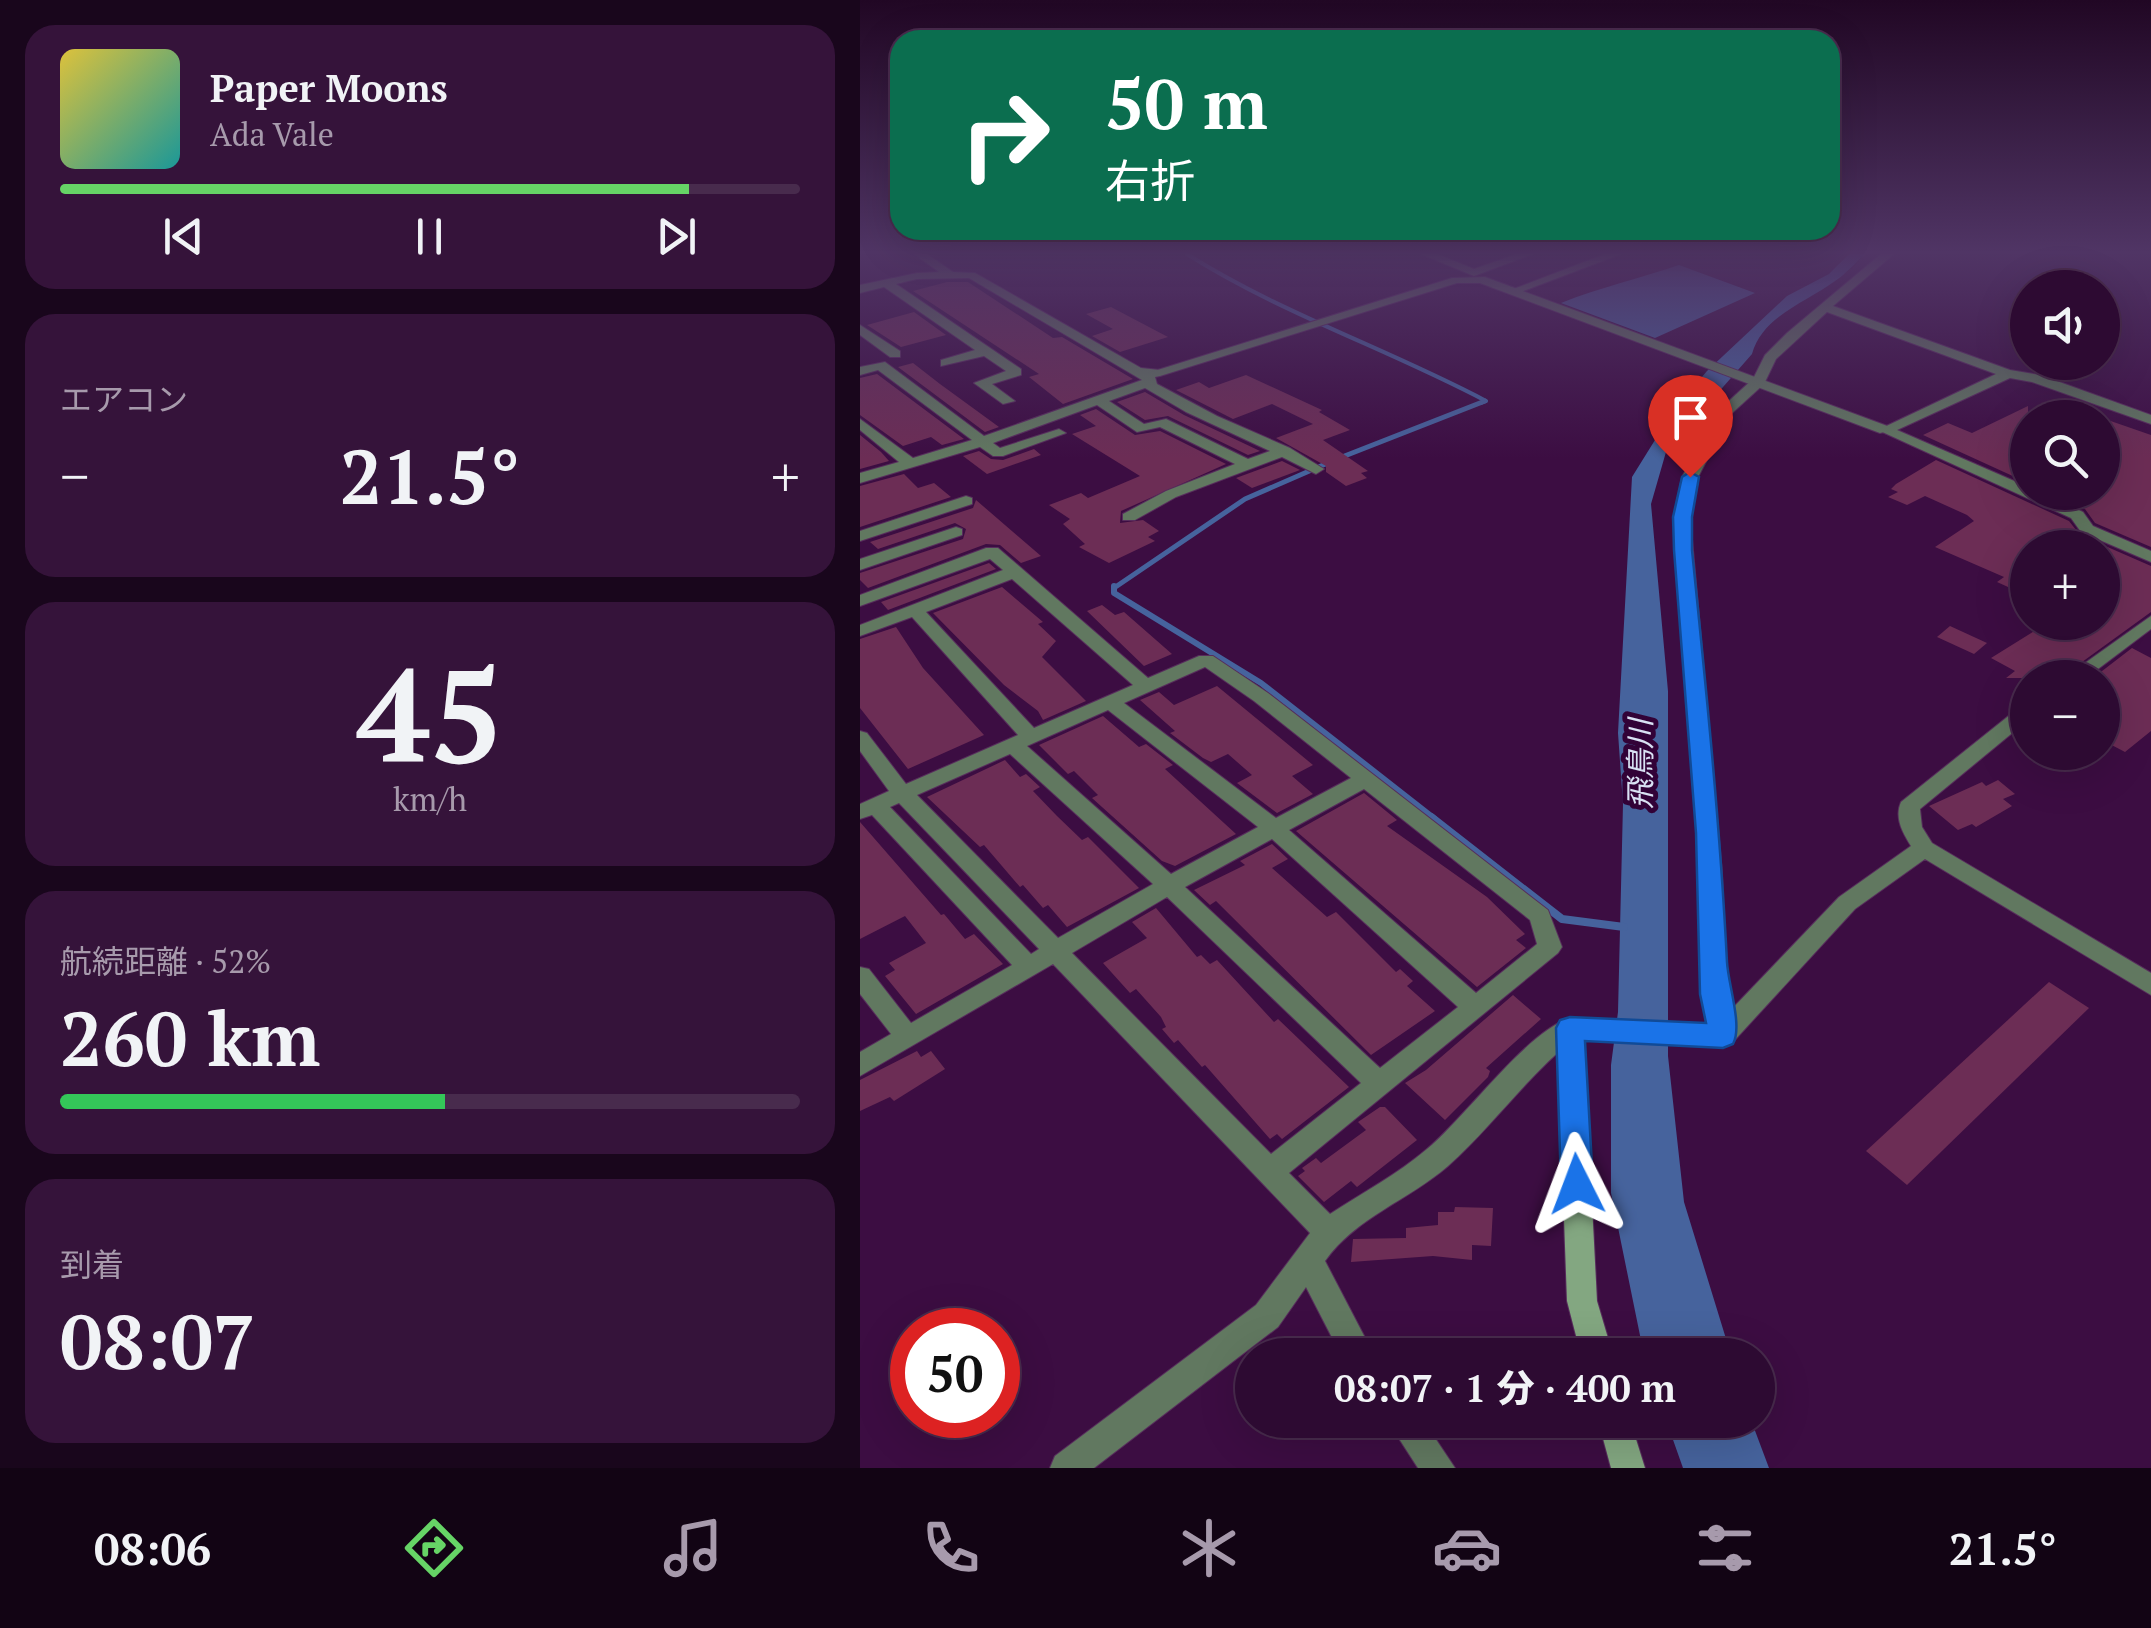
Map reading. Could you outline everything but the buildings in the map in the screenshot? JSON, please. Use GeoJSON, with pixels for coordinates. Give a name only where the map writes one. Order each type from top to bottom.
{"type":"FeatureCollection","features":[{"type":"Feature","properties":{"kind":"main road"},"geometry":{"type":"LineString","coordinates":[[1575,1028],[1582,1301],[1592,1338]]}},
{"type":"Feature","properties":{"kind":"main road"},"geometry":{"type":"LineString","coordinates":[[1619,1438],[1628,1468]]}},
{"type":"Feature","properties":{"kind":"street"},"geometry":{"type":"LineString","coordinates":[[944,323],[1016,372],[981,383],[1008,402]]}},
{"type":"Feature","properties":{"kind":"street"},"geometry":{"type":"LineString","coordinates":[[1055,323],[1150,377],[1187,408],[1285,450],[1316,469]]}},
{"type":"Feature","properties":{"kind":"street"},"geometry":{"type":"LineString","coordinates":[[860,478],[982,442],[1150,377],[1325,323]]}},
{"type":"Feature","properties":{"kind":"street"},"geometry":{"type":"LineString","coordinates":[[1603,323],[1885,430],[2077,514],[2079,522],[2097,534],[2151,557]]}},
{"type":"Feature","properties":{"kind":"street"},"geometry":{"type":"LineString","coordinates":[[1716,1036],[1711,873],[1682,517],[1690,477],[1713,430],[1770,358],[1807,323]]}},
{"type":"Feature","properties":{"kind":"street"},"geometry":{"type":"LineString","coordinates":[[1869,323],[2008,374],[2035,378],[2151,420]]}},
{"type":"Feature","properties":{"kind":"street"},"geometry":{"type":"LineString","coordinates":[[860,329],[895,354]]}},
{"type":"Feature","properties":{"kind":"street"},"geometry":{"type":"LineString","coordinates":[[946,363],[986,351]]}},
{"type":"Feature","properties":{"kind":"street"},"geometry":{"type":"LineString","coordinates":[[860,371],[880,365],[998,453],[1065,438],[1042,420]]}},
{"type":"Feature","properties":{"kind":"street"},"geometry":{"type":"LineString","coordinates":[[1885,430],[2008,374]]}},
{"type":"Feature","properties":{"kind":"street"},"geometry":{"type":"LineString","coordinates":[[1098,399],[1142,428],[1161,422],[1247,464]]}},
{"type":"Feature","properties":{"kind":"street"},"geometry":{"type":"LineString","coordinates":[[860,423],[910,463]]}},
{"type":"Feature","properties":{"kind":"street"},"geometry":{"type":"LineString","coordinates":[[1129,516],[1171,494],[1285,450]]}},
{"type":"Feature","properties":{"kind":"street"},"geometry":{"type":"LineString","coordinates":[[860,536],[966,501]]}},
{"type":"Feature","properties":{"kind":"street"},"geometry":{"type":"LineString","coordinates":[[860,565],[956,532]]}},
{"type":"Feature","properties":{"kind":"street"},"geometry":{"type":"LineString","coordinates":[[860,601],[992,552],[1146,686]]}},
{"type":"Feature","properties":{"kind":"street"},"geometry":{"type":"LineString","coordinates":[[860,631],[1014,572]]}},
{"type":"Feature","properties":{"kind":"street"},"geometry":{"type":"LineString","coordinates":[[915,610],[1022,741],[1379,1083]]}},
{"type":"Feature","properties":{"kind":"street"},"geometry":{"type":"LineString","coordinates":[[2098,660],[2151,621]]}},
{"type":"Feature","properties":{"kind":"street"},"geometry":{"type":"LineString","coordinates":[[1029,967],[868,808],[1206,660],[1261,697],[1540,916],[1550,947],[1272,1170]]}},
{"type":"Feature","properties":{"kind":"street"},"geometry":{"type":"LineString","coordinates":[[1110,702],[1274,829],[1474,1007]]}},
{"type":"Feature","properties":{"kind":"street"},"geometry":{"type":"LineString","coordinates":[[2010,725],[1909,806],[1911,828],[1924,848],[2151,985]]}},
{"type":"Feature","properties":{"kind":"street"},"geometry":{"type":"LineString","coordinates":[[860,737],[902,793],[1328,1232]]}},
{"type":"Feature","properties":{"kind":"street"},"geometry":{"type":"LineString","coordinates":[[860,1065],[1169,884],[1366,779]]}},
{"type":"Feature","properties":{"kind":"street"},"geometry":{"type":"LineString","coordinates":[[1067,1468],[1267,1316],[1328,1232],[1437,1158],[1544,1048],[1575,1028],[1716,1036],[1846,904],[1924,848]]}},
{"type":"Feature","properties":{"kind":"street"},"geometry":{"type":"LineString","coordinates":[[860,976],[908,1036]]}},
{"type":"Feature","properties":{"kind":"street"},"geometry":{"type":"LineString","coordinates":[[1309,1261],[1349,1338]]}},
{"type":"Feature","properties":{"kind":"street"},"geometry":{"type":"LineString","coordinates":[[1416,1438],[1438,1468]]}},
{"type":"Feature","properties":{"kind":"water"},"geometry":{"type":"Polygon","coordinates":[[[1613,323],[1689,323],[1655,338],[1613,323]]]}},
{"type":"Feature","properties":{"kind":"water","name":"飛鳥川"},"geometry":{"type":"Polygon","coordinates":[[[1759,323],[1772,323],[1752,354],[1666,452],[1651,504],[1668,691],[1668,1056],[1684,1202],[1726,1338],[1641,1338],[1611,1193],[1611,1065],[1618,1012],[1623,804],[1618,733],[1632,477],[1673,411],[1707,371],[1759,323]]]}},
{"type":"Feature","properties":{"kind":"water"},"geometry":{"type":"Polygon","coordinates":[[[1672,1438],[1758,1438],[1769,1468],[1683,1468],[1672,1438]]]}},
{"type":"Feature","properties":{"kind":"waterway"},"geometry":{"type":"LineString","coordinates":[[1318,323],[1486,401],[1481,403]]}},
{"type":"Feature","properties":{"kind":"waterway"},"geometry":{"type":"LineString","coordinates":[[1342,457],[1485,401]]}},
{"type":"Feature","properties":{"kind":"waterway"},"geometry":{"type":"LineString","coordinates":[[1114,588],[1245,499],[1330,462]]}},
{"type":"Feature","properties":{"kind":"waterway"},"geometry":{"type":"LineString","coordinates":[[1114,588],[1114,593],[1261,683],[1435,819]]}},
{"type":"Feature","properties":{"kind":"waterway"},"geometry":{"type":"LineString","coordinates":[[1431,817],[1562,919],[1624,927]]}},
{"type":"Feature","properties":{"kind":"route"},"geometry":{"type":"LineString","coordinates":[[1577,1184],[1570,1028],[1723,1036],[1714,994],[1711,873],[1683,550],[1682,517],[1690,477]]}}]}
